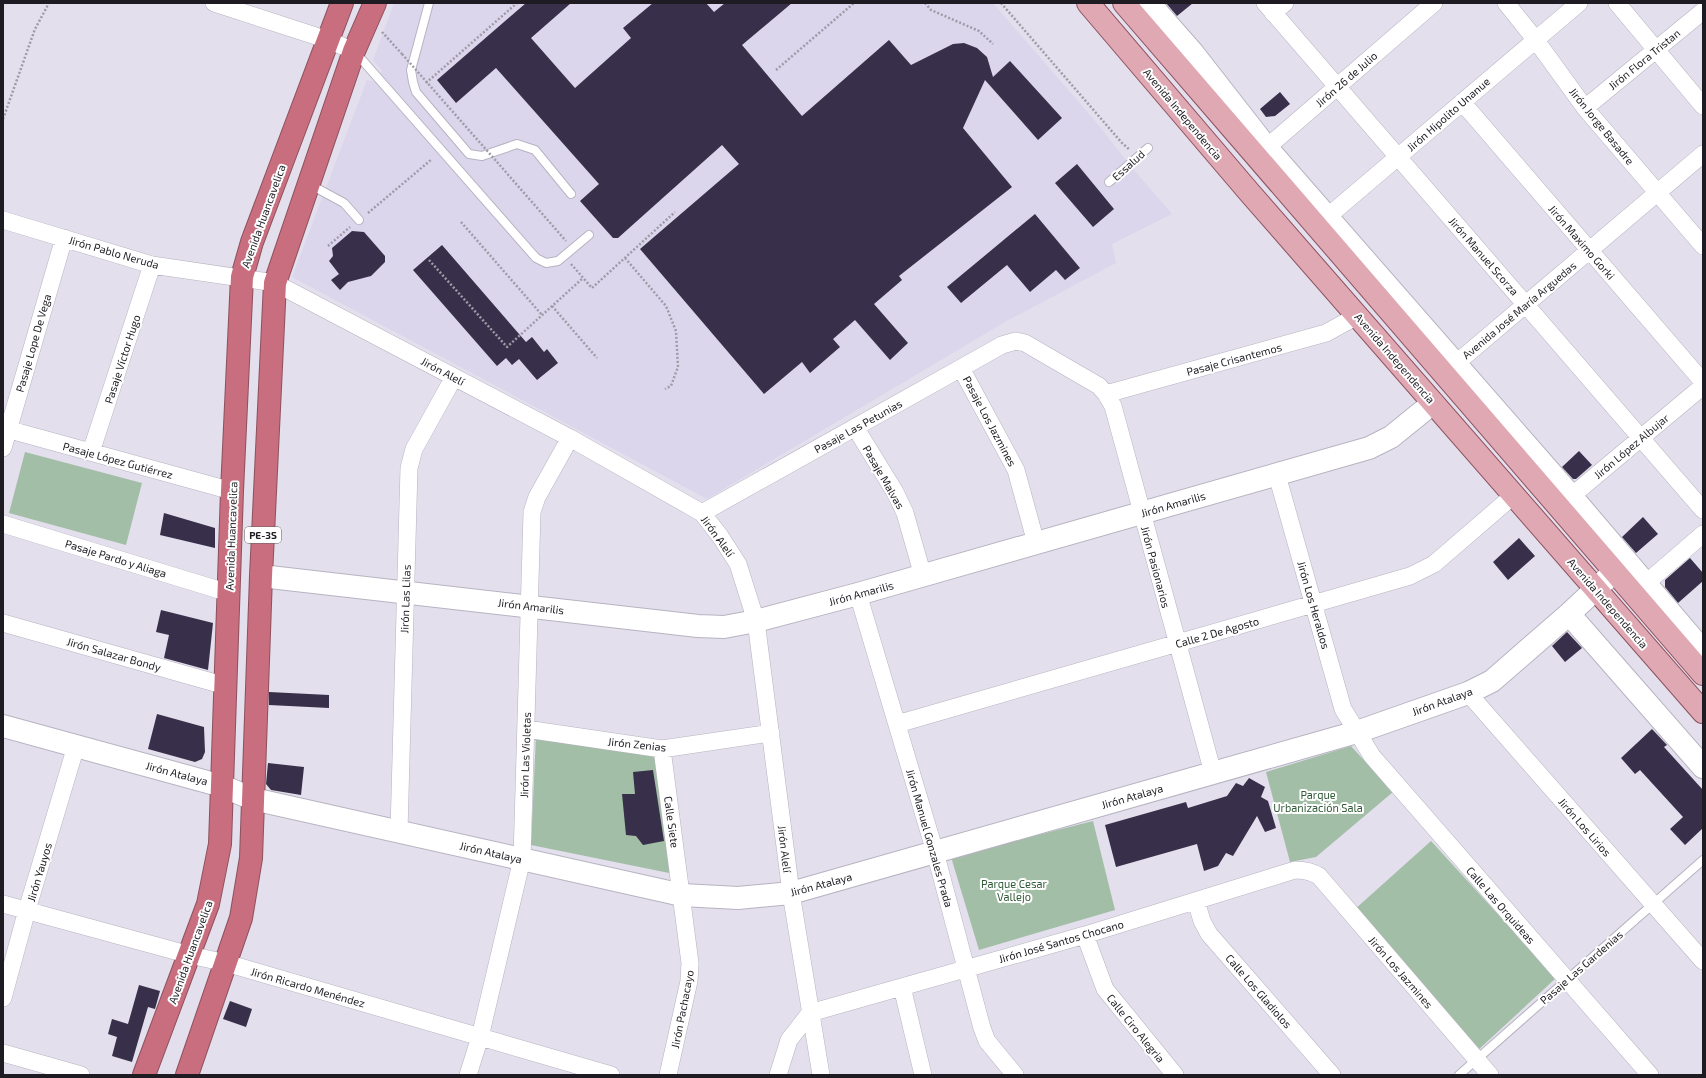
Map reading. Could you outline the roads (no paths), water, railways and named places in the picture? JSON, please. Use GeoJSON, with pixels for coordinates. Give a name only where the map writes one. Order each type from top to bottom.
{"type":"FeatureCollection","features":[{"type":"Feature","properties":{"kind":"highway","name":"Avenida Huancavelica"},"geometry":{"type":"LineString","coordinates":[[144,1075],[208,904],[218,851],[222,786],[232,491],[242,277],[252,242],[342,3]]}},
{"type":"Feature","properties":{"kind":"highway","name":"PE-3S"},"geometry":{"type":"LineString","coordinates":[[187,1075],[241,918],[250,866],[261,576],[275,283],[354,51],[372,10]]}},
{"type":"Feature","properties":{"kind":"highway"},"geometry":{"type":"LineString","coordinates":[[285,154],[311,175]]}},
{"type":"Feature","properties":{"kind":"main road","name":"Avenida Independencia"},"geometry":{"type":"LineString","coordinates":[[1088,3],[1703,712]]}},
{"type":"Feature","properties":{"kind":"main road"},"geometry":{"type":"LineString","coordinates":[[1137,6],[1565,501],[1614,572],[1639,589],[1703,674]]}},
{"type":"Feature","properties":{"kind":"street"},"geometry":{"type":"LineString","coordinates":[[214,3],[328,40],[354,51]]}},
{"type":"Feature","properties":{"kind":"street","name":"Jirón 26 de Julio"},"geometry":{"type":"LineString","coordinates":[[1262,152],[1434,3]]}},
{"type":"Feature","properties":{"kind":"street","name":"Jirón Jorge Basadre"},"geometry":{"type":"LineString","coordinates":[[1506,3],[1535,39],[1585,108],[1703,246]]}},
{"type":"Feature","properties":{"kind":"street","name":"Jirón Hipolito Unanue"},"geometry":{"type":"LineString","coordinates":[[1322,221],[1579,3]]}},
{"type":"Feature","properties":{"kind":"street"},"geometry":{"type":"LineString","coordinates":[[1617,3],[1703,106]]}},
{"type":"Feature","properties":{"kind":"street"},"geometry":{"type":"LineString","coordinates":[[1112,31],[1137,6]]}},
{"type":"Feature","properties":{"kind":"street","name":"Jirón Manuel Scorza"},"geometry":{"type":"LineString","coordinates":[[1274,6],[1337,87],[1703,510]]}},
{"type":"Feature","properties":{"kind":"street","name":"Jirón Flora Tristan"},"geometry":{"type":"LineString","coordinates":[[1585,108],[1703,11]]}},
{"type":"Feature","properties":{"kind":"street","name":"Jirón Maximo Gorki"},"geometry":{"type":"LineString","coordinates":[[1462,102],[1703,382]]}},
{"type":"Feature","properties":{"kind":"street","name":"Avenida José María Arguedas"},"geometry":{"type":"LineString","coordinates":[[1450,369],[1703,154]]}},
{"type":"Feature","properties":{"kind":"street","name":"Jirón Pablo Neruda"},"geometry":{"type":"LineString","coordinates":[[3,220],[152,264],[275,283]]}},
{"type":"Feature","properties":{"kind":"street","name":"Pasaje Lope De Vega"},"geometry":{"type":"LineString","coordinates":[[3,448],[6,429],[64,238]]}},
{"type":"Feature","properties":{"kind":"street","name":"Pasaje Víctor Hugo"},"geometry":{"type":"LineString","coordinates":[[91,452],[152,264]]}},
{"type":"Feature","properties":{"kind":"street","name":"Jirón Alelí"},"geometry":{"type":"LineString","coordinates":[[275,283],[570,438],[702,513],[720,536],[738,564],[756,621],[791,893],[821,1075]]}},
{"type":"Feature","properties":{"kind":"street","name":"Pasaje Crisantemos"},"geometry":{"type":"LineString","coordinates":[[1106,394],[1326,333],[1358,316]]}},
{"type":"Feature","properties":{"kind":"street","name":"Jirón Pasionarios"},"geometry":{"type":"LineString","coordinates":[[1016,341],[1025,344],[1099,386],[1113,406],[1141,514],[1213,773]]}},
{"type":"Feature","properties":{"kind":"street","name":"Pasaje Las Petunias"},"geometry":{"type":"LineString","coordinates":[[702,513],[1002,345],[1016,341]]}},
{"type":"Feature","properties":{"kind":"street","name":"Pasaje Los Jazmines"},"geometry":{"type":"LineString","coordinates":[[961,368],[1016,470],[1036,543]]}},
{"type":"Feature","properties":{"kind":"street","name":"Jirón Las Lilas"},"geometry":{"type":"LineString","coordinates":[[399,831],[409,468],[414,449],[454,377]]}},
{"type":"Feature","properties":{"kind":"street","name":"Jirón López Albujar"},"geometry":{"type":"LineString","coordinates":[[1565,501],[1703,386]]}},
{"type":"Feature","properties":{"kind":"street","name":"Jirón Amarilis"},"geometry":{"type":"LineString","coordinates":[[261,576],[698,626],[724,627],[756,621],[923,576],[1369,448],[1391,437],[1434,403]]}},
{"type":"Feature","properties":{"kind":"street","name":"Pasaje Malvas"},"geometry":{"type":"LineString","coordinates":[[854,427],[895,492],[906,513],[923,576]]}},
{"type":"Feature","properties":{"kind":"street","name":"Pasaje López Gutiérrez"},"geometry":{"type":"LineString","coordinates":[[6,429],[232,491]]}},
{"type":"Feature","properties":{"kind":"street","name":"Jirón Las Violetas"},"geometry":{"type":"LineString","coordinates":[[468,1075],[480,1037],[522,859],[532,512],[537,497],[570,438]]}},
{"type":"Feature","properties":{"kind":"street","name":"Jirón Los Heraldos"},"geometry":{"type":"LineString","coordinates":[[1277,475],[1343,709],[1356,732]]}},
{"type":"Feature","properties":{"kind":"street","name":"Calle 2 De Agosto"},"geometry":{"type":"LineString","coordinates":[[897,724],[1410,576],[1434,564],[1514,495]]}},
{"type":"Feature","properties":{"kind":"street"},"geometry":{"type":"LineString","coordinates":[[1565,501],[1639,589],[1703,651]]}},
{"type":"Feature","properties":{"kind":"street","name":"Pasaje Pardo y Aliaga"},"geometry":{"type":"LineString","coordinates":[[3,524],[229,593]]}},
{"type":"Feature","properties":{"kind":"street"},"geometry":{"type":"LineString","coordinates":[[1639,589],[1703,534]]}},
{"type":"Feature","properties":{"kind":"street","name":"Jirón Atalaya"},"geometry":{"type":"LineString","coordinates":[[3,726],[222,786],[253,799],[682,895],[738,898],[791,893],[1356,732],[1468,693],[1492,681],[1569,614],[1614,572]]}},
{"type":"Feature","properties":{"kind":"street","name":"Jirón Manuel Gonzales Prada"},"geometry":{"type":"LineString","coordinates":[[858,594],[935,852],[982,1028],[987,1041],[1015,1075]]}},
{"type":"Feature","properties":{"kind":"street"},"geometry":{"type":"LineString","coordinates":[[1569,614],[1703,768]]}},
{"type":"Feature","properties":{"kind":"street","name":"Jirón Salazar Bondy"},"geometry":{"type":"LineString","coordinates":[[3,623],[226,686]]}},
{"type":"Feature","properties":{"kind":"street","name":"Jirón Los Lirios"},"geometry":{"type":"LineString","coordinates":[[1468,693],[1703,961]]}},
{"type":"Feature","properties":{"kind":"street","name":"Jirón Zenias"},"geometry":{"type":"LineString","coordinates":[[526,729],[662,749],[771,733]]}},
{"type":"Feature","properties":{"kind":"street","name":"Calle Las Orquideas"},"geometry":{"type":"LineString","coordinates":[[1356,732],[1372,756],[1650,1075]]}},
{"type":"Feature","properties":{"kind":"street","name":"Jirón Yauyos"},"geometry":{"type":"LineString","coordinates":[[3,998],[27,910],[76,746]]}},
{"type":"Feature","properties":{"kind":"street","name":"Calle Siete"},"geometry":{"type":"LineString","coordinates":[[662,749],[682,895]]}},
{"type":"Feature","properties":{"kind":"street","name":"Jirón José Santos Chocano"},"geometry":{"type":"LineString","coordinates":[[810,1013],[1085,934],[1295,870],[1312,872]]}},
{"type":"Feature","properties":{"kind":"street","name":"Jirón Los Jazmines"},"geometry":{"type":"LineString","coordinates":[[1312,872],[1319,876],[1490,1075]]}},
{"type":"Feature","properties":{"kind":"street","name":"Jirón Pachacayo"},"geometry":{"type":"LineString","coordinates":[[668,1075],[689,981],[690,963],[682,895]]}},
{"type":"Feature","properties":{"kind":"street","name":"Calle Los Gladiolos"},"geometry":{"type":"LineString","coordinates":[[1196,901],[1202,921],[1209,934],[1332,1075]]}},
{"type":"Feature","properties":{"kind":"street","name":"Jirón Ricardo Menéndez"},"geometry":{"type":"LineString","coordinates":[[3,904],[190,955],[226,963],[611,1075]]}},
{"type":"Feature","properties":{"kind":"street","name":"Calle Ciro Alegria"},"geometry":{"type":"LineString","coordinates":[[1085,934],[1105,989],[1175,1075]]}},
{"type":"Feature","properties":{"kind":"street"},"geometry":{"type":"LineString","coordinates":[[902,987],[923,1075]]}},
{"type":"Feature","properties":{"kind":"street"},"geometry":{"type":"LineString","coordinates":[[778,1075],[789,1040],[810,1013]]}},
{"type":"Feature","properties":{"kind":"street"},"geometry":{"type":"LineString","coordinates":[[3,1053],[80,1075]]}},
{"type":"Feature","properties":{"kind":"lane"},"geometry":{"type":"LineString","coordinates":[[429,3],[412,70],[416,92],[469,154],[482,156],[517,144],[535,150],[571,194]]}},
{"type":"Feature","properties":{"kind":"lane"},"geometry":{"type":"LineString","coordinates":[[354,51],[536,258],[546,263],[558,261],[589,235]]}},
{"type":"Feature","properties":{"kind":"lane","name":"Essalud"},"geometry":{"type":"LineString","coordinates":[[1109,182],[1148,148]]}},
{"type":"Feature","properties":{"kind":"lane"},"geometry":{"type":"LineString","coordinates":[[311,175],[344,203],[359,220]]}},
{"type":"Feature","properties":{"kind":"lane","name":"Pasaje Las Gardenias"},"geometry":{"type":"LineString","coordinates":[[1458,1075],[1703,860]]}},
{"type":"Feature","properties":{"kind":"park label","name":"Parque Urbanización Sala"},"geometry":{"type":"Point","coordinates":[1318,800]}},
{"type":"Feature","properties":{"kind":"park label","name":"Parque Cesar Vallejo"},"geometry":{"type":"Point","coordinates":[1014,889]}}]}
